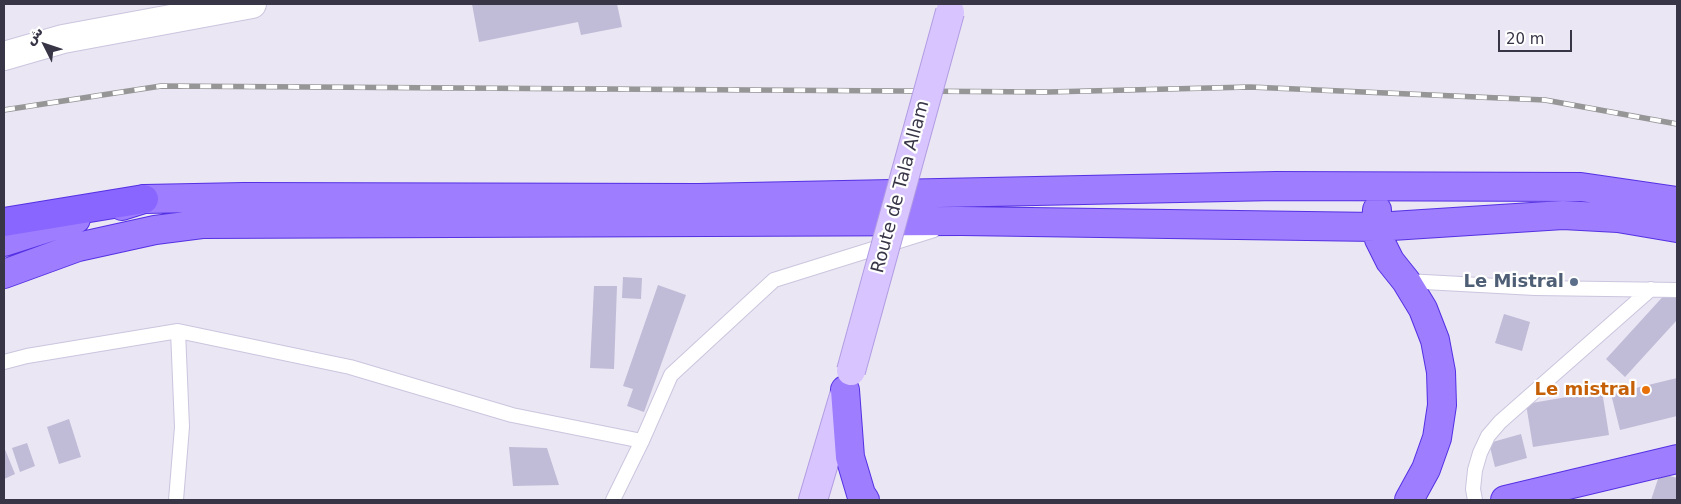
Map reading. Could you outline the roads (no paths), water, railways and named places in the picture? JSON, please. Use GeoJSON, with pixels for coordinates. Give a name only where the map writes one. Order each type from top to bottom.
{"type":"FeatureCollection","features":[{"type":"Feature","properties":{"kind":"highway"},"geometry":{"type":"LineString","coordinates":[[4,222],[144,199],[244,196],[699,198],[1276,186],[1581,187],[1677,201]]}},
{"type":"Feature","properties":{"kind":"highway"},"geometry":{"type":"LineString","coordinates":[[1377,187],[1376,227],[1379,239],[1397,272],[1406,281],[1423,309],[1435,340],[1441,372],[1442,405],[1437,438],[1429,461],[1409,500]]}},
{"type":"Feature","properties":{"kind":"highway"},"geometry":{"type":"LineString","coordinates":[[4,242],[144,199]]}},
{"type":"Feature","properties":{"kind":"highway"},"geometry":{"type":"LineString","coordinates":[[4,274],[78,247],[155,230],[202,224],[961,221],[1376,227],[1563,215],[1618,218],[1677,228]]}},
{"type":"Feature","properties":{"kind":"highway"},"geometry":{"type":"LineString","coordinates":[[848,380],[850,457],[861,494],[865,500]]}},
{"type":"Feature","properties":{"kind":"highway"},"geometry":{"type":"LineString","coordinates":[[1505,500],[1677,459]]}},
{"type":"Feature","properties":{"kind":"main road","name":"Route de Tala Allam"},"geometry":{"type":"LineString","coordinates":[[813,500],[951,8]]}},
{"type":"Feature","properties":{"kind":"street"},"geometry":{"type":"LineString","coordinates":[[4,56],[63,39],[252,4]]}},
{"type":"Feature","properties":{"kind":"lane"},"geometry":{"type":"LineString","coordinates":[[613,500],[671,375],[774,280],[961,221]]}},
{"type":"Feature","properties":{"kind":"lane"},"geometry":{"type":"LineString","coordinates":[[1406,281],[1535,288],[1651,288],[1677,290]]}},
{"type":"Feature","properties":{"kind":"lane"},"geometry":{"type":"LineString","coordinates":[[1475,500],[1473,489],[1475,470],[1480,452],[1488,436],[1500,422],[1651,288]]}},
{"type":"Feature","properties":{"kind":"lane"},"geometry":{"type":"LineString","coordinates":[[4,362],[27,356],[178,331],[350,367],[512,415],[642,441]]}},
{"type":"Feature","properties":{"kind":"lane"},"geometry":{"type":"LineString","coordinates":[[176,500],[182,427],[178,331]]}},
{"type":"Feature","properties":{"kind":"railway"},"geometry":{"type":"LineString","coordinates":[[4,110],[161,86],[1048,92],[1250,87],[1545,100],[1677,124]]}},
{"type":"Feature","properties":{"kind":"place","name":"Le Mistral"},"geometry":{"type":"Point","coordinates":[1574,282]}},
{"type":"Feature","properties":{"kind":"place","name":"Le mistral"},"geometry":{"type":"Point","coordinates":[1646,390]}}]}
